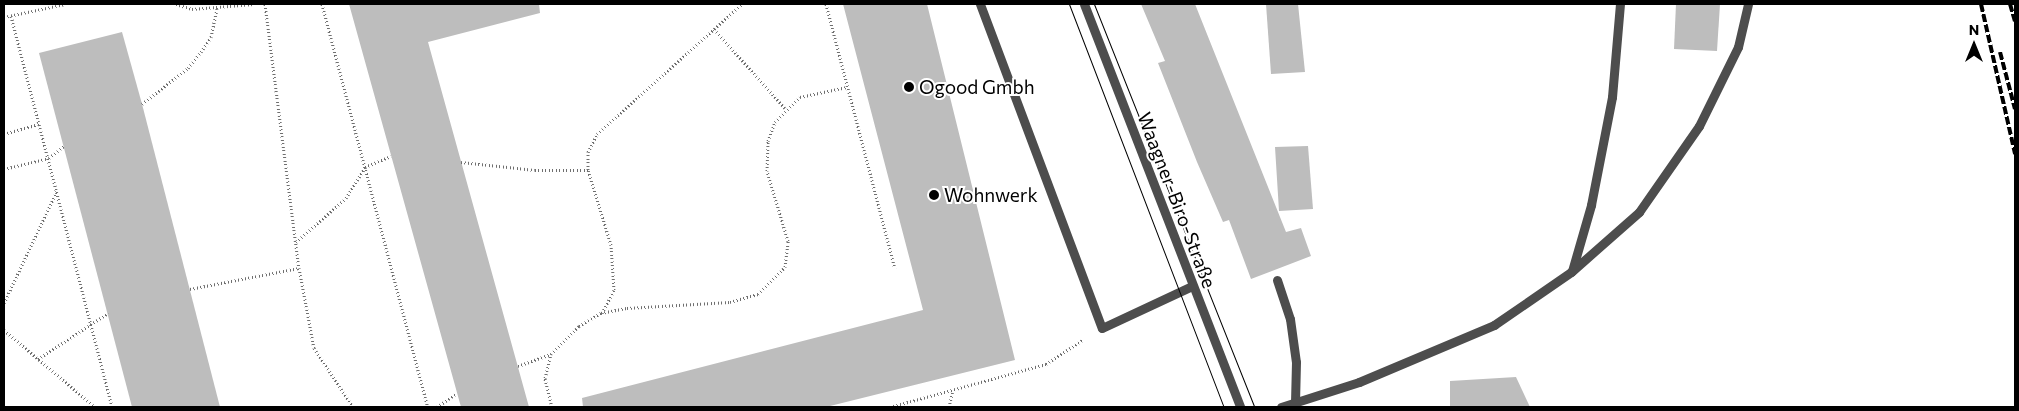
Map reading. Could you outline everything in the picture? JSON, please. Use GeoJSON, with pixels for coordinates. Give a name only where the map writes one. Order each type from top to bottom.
{"type":"FeatureCollection","features":[{"type":"Feature","properties":{"kind":"street"},"geometry":{"type":"LineString","coordinates":[[980,4],[1102,328],[1192,286]]}},
{"type":"Feature","properties":{"kind":"street","name":"Waagner-Biro-Straße"},"geometry":{"type":"LineString","coordinates":[[1084,4],[1240,407]]}},
{"type":"Feature","properties":{"kind":"street"},"geometry":{"type":"LineString","coordinates":[[1571,272],[1591,204],[1612,97],[1620,4]]}},
{"type":"Feature","properties":{"kind":"street"},"geometry":{"type":"LineString","coordinates":[[1281,407],[1359,382],[1494,325],[1571,272],[1639,212],[1700,126],[1738,47],[1748,4]]}},
{"type":"Feature","properties":{"kind":"street"},"geometry":{"type":"LineString","coordinates":[[1277,280],[1290,319],[1296,362],[1295,403]]}},
{"type":"Feature","properties":{"kind":"path"},"geometry":{"type":"LineString","coordinates":[[4,17],[65,4]]}},
{"type":"Feature","properties":{"kind":"path"},"geometry":{"type":"LineString","coordinates":[[176,4],[192,9],[217,9],[254,4]]}},
{"type":"Feature","properties":{"kind":"path"},"geometry":{"type":"LineString","coordinates":[[265,4],[299,268],[314,348],[353,407]]}},
{"type":"Feature","properties":{"kind":"path"},"geometry":{"type":"LineString","coordinates":[[322,4],[428,407]]}},
{"type":"Feature","properties":{"kind":"path"},"geometry":{"type":"LineString","coordinates":[[601,313],[614,290],[611,246],[588,170],[588,152],[597,134],[742,4]]}},
{"type":"Feature","properties":{"kind":"path"},"geometry":{"type":"LineString","coordinates":[[826,4],[895,268]]}},
{"type":"Feature","properties":{"kind":"path"},"geometry":{"type":"LineString","coordinates":[[142,104],[188,68],[201,52],[211,37],[217,9]]}},
{"type":"Feature","properties":{"kind":"path"},"geometry":{"type":"LineString","coordinates":[[10,16],[58,190],[112,407]]}},
{"type":"Feature","properties":{"kind":"path"},"geometry":{"type":"LineString","coordinates":[[714,29],[785,108]]}},
{"type":"Feature","properties":{"kind":"path"},"geometry":{"type":"LineString","coordinates":[[518,366],[551,354],[579,326],[601,313],[660,304],[730,302],[758,294],[785,267],[788,241],[767,171],[768,140],[785,108],[800,97],[847,87]]}},
{"type":"Feature","properties":{"kind":"path"},"geometry":{"type":"LineString","coordinates":[[4,134],[40,124]]}},
{"type":"Feature","properties":{"kind":"path"},"geometry":{"type":"LineString","coordinates":[[4,170],[49,158],[64,146]]}},
{"type":"Feature","properties":{"kind":"path"},"geometry":{"type":"LineString","coordinates":[[296,242],[346,198],[365,167],[391,156]]}},
{"type":"Feature","properties":{"kind":"path"},"geometry":{"type":"LineString","coordinates":[[461,162],[535,170],[588,170]]}},
{"type":"Feature","properties":{"kind":"path"},"geometry":{"type":"LineString","coordinates":[[4,303],[58,190]]}},
{"type":"Feature","properties":{"kind":"path"},"geometry":{"type":"LineString","coordinates":[[190,289],[299,268]]}},
{"type":"Feature","properties":{"kind":"path"},"geometry":{"type":"LineString","coordinates":[[38,359],[92,327],[108,313]]}},
{"type":"Feature","properties":{"kind":"path"},"geometry":{"type":"LineString","coordinates":[[890,407],[1046,364],[1102,328]]}},
{"type":"Feature","properties":{"kind":"path"},"geometry":{"type":"LineString","coordinates":[[4,330],[95,407]]}},
{"type":"Feature","properties":{"kind":"path"},"geometry":{"type":"LineString","coordinates":[[551,354],[545,378],[552,407]]}},
{"type":"Feature","properties":{"kind":"path"},"geometry":{"type":"LineString","coordinates":[[949,407],[953,390]]}},
{"type":"Feature","properties":{"kind":"path"},"geometry":{"type":"LineString","coordinates":[[437,407],[457,392]]}},
{"type":"Feature","properties":{"kind":"building"},"geometry":{"type":"Polygon","coordinates":[[[349,4],[539,4],[540,13],[428,42],[529,407],[461,407],[349,4]]]}},
{"type":"Feature","properties":{"kind":"building","name":"Wohnwerk"},"geometry":{"type":"Polygon","coordinates":[[[843,4],[927,4],[1015,360],[826,407],[583,407],[582,398],[923,310],[843,4]]]}},
{"type":"Feature","properties":{"kind":"building"},"geometry":{"type":"Polygon","coordinates":[[[1141,4],[1195,4],[1286,232],[1301,228],[1311,256],[1251,279],[1229,220],[1223,222],[1197,162],[1158,63],[1165,61],[1141,4]]]}},
{"type":"Feature","properties":{"kind":"building"},"geometry":{"type":"Polygon","coordinates":[[[1266,4],[1298,4],[1305,72],[1271,74],[1266,4]]]}},
{"type":"Feature","properties":{"kind":"building"},"geometry":{"type":"Polygon","coordinates":[[[1676,4],[1720,4],[1717,51],[1674,49],[1676,4]]]}},
{"type":"Feature","properties":{"kind":"building"},"geometry":{"type":"Polygon","coordinates":[[[122,32],[220,407],[132,407],[39,53],[122,32]]]}},
{"type":"Feature","properties":{"kind":"building"},"geometry":{"type":"Polygon","coordinates":[[[1308,146],[1313,209],[1279,211],[1275,147],[1308,146]]]}},
{"type":"Feature","properties":{"kind":"building"},"geometry":{"type":"Polygon","coordinates":[[[1516,377],[1530,407],[1450,407],[1450,381],[1516,377]]]}},
{"type":"Feature","properties":{"kind":"tram line"},"geometry":{"type":"LineString","coordinates":[[1069,4],[1224,407]]}},
{"type":"Feature","properties":{"kind":"tram line"},"geometry":{"type":"LineString","coordinates":[[1094,4],[1254,407]]}},
{"type":"Feature","properties":{"kind":"railway"},"geometry":{"type":"LineString","coordinates":[[1981,4],[2015,154]]}},
{"type":"Feature","properties":{"kind":"railway"},"geometry":{"type":"LineString","coordinates":[[2010,4],[2015,21]]}},
{"type":"Feature","properties":{"kind":"railway"},"geometry":{"type":"LineString","coordinates":[[2000,52],[2015,109]]}},
{"type":"Feature","properties":{"kind":"place","name":"Ogood Gmbh"},"geometry":{"type":"Point","coordinates":[909,87]}},
{"type":"Feature","properties":{"kind":"place","name":"Wohnwerk"},"geometry":{"type":"Point","coordinates":[934,195]}}]}
